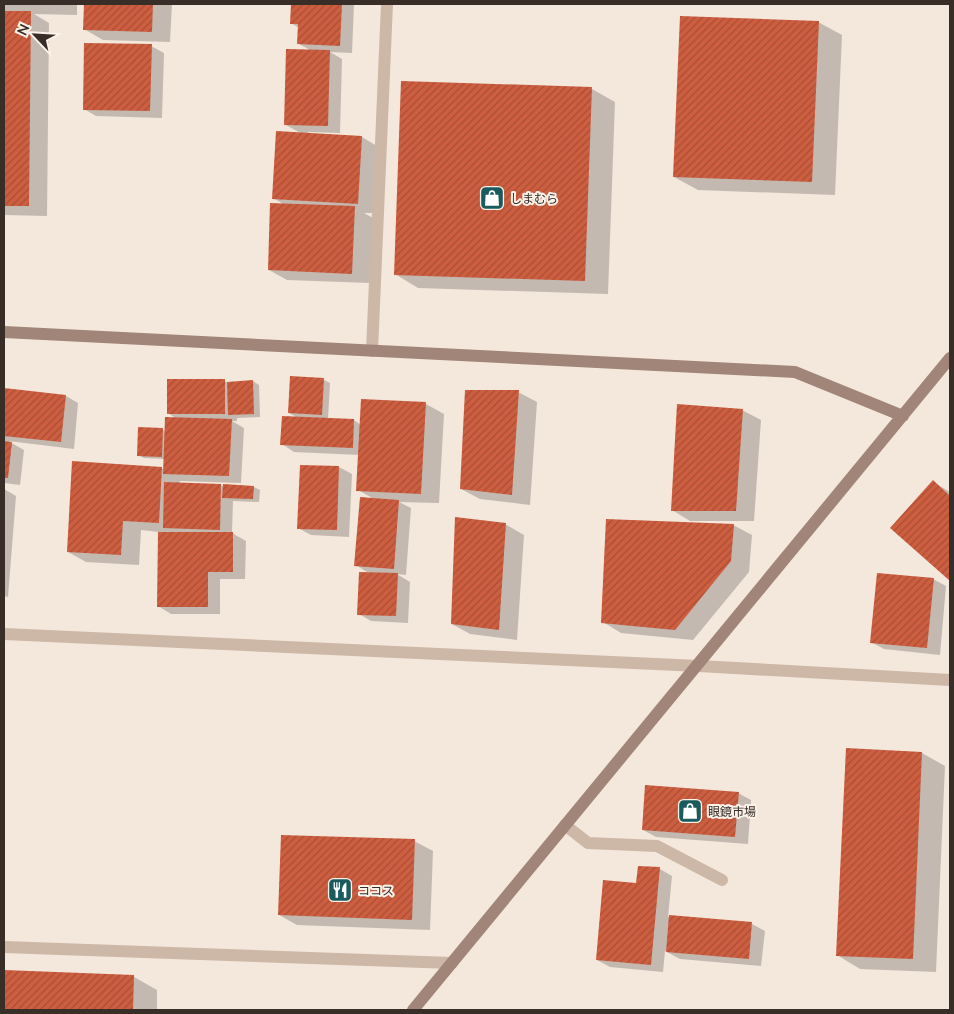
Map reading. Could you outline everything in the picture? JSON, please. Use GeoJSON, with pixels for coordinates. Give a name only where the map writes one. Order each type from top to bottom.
{"type":"FeatureCollection","features":[{"type":"Feature","properties":{"kind":"street"},"geometry":{"type":"LineString","coordinates":[[372,351],[387,4]]}},
{"type":"Feature","properties":{"kind":"street"},"geometry":{"type":"LineString","coordinates":[[4,332],[795,372],[903,416]]}},
{"type":"Feature","properties":{"kind":"street"},"geometry":{"type":"LineString","coordinates":[[413,1010],[699,666],[950,358]]}},
{"type":"Feature","properties":{"kind":"street"},"geometry":{"type":"LineString","coordinates":[[4,634],[699,666],[950,680]]}},
{"type":"Feature","properties":{"kind":"street"},"geometry":{"type":"LineString","coordinates":[[565,825],[588,843],[657,846],[722,880]]}},
{"type":"Feature","properties":{"kind":"street"},"geometry":{"type":"LineString","coordinates":[[4,947],[452,963]]}},
{"type":"Feature","properties":{"kind":"building"},"geometry":{"type":"Polygon","coordinates":[[[84,4],[153,4],[152,32],[83,30],[84,4]]]}},
{"type":"Feature","properties":{"kind":"building"},"geometry":{"type":"Polygon","coordinates":[[[291,4],[342,4],[340,46],[297,44],[298,24],[290,24],[291,4]]]}},
{"type":"Feature","properties":{"kind":"building"},"geometry":{"type":"Polygon","coordinates":[[[4,11],[31,11],[29,206],[4,206],[4,11]]]}},
{"type":"Feature","properties":{"kind":"building"},"geometry":{"type":"Polygon","coordinates":[[[680,16],[819,21],[812,182],[673,177],[680,16]]]}},
{"type":"Feature","properties":{"kind":"building"},"geometry":{"type":"Polygon","coordinates":[[[84,43],[152,44],[150,111],[83,110],[84,43]]]}},
{"type":"Feature","properties":{"kind":"building"},"geometry":{"type":"Polygon","coordinates":[[[286,49],[330,50],[328,126],[284,125],[286,49]]]}},
{"type":"Feature","properties":{"kind":"building"},"geometry":{"type":"Polygon","coordinates":[[[401,81],[592,87],[585,281],[394,275],[401,81]]]}},
{"type":"Feature","properties":{"kind":"building"},"geometry":{"type":"Polygon","coordinates":[[[276,131],[362,136],[358,204],[272,199],[276,131]]]}},
{"type":"Feature","properties":{"kind":"building"},"geometry":{"type":"Polygon","coordinates":[[[270,203],[355,206],[352,274],[268,270],[270,203]]]}},
{"type":"Feature","properties":{"kind":"building"},"geometry":{"type":"Polygon","coordinates":[[[290,376],[324,378],[322,415],[288,413],[290,376]]]}},
{"type":"Feature","properties":{"kind":"building"},"geometry":{"type":"Polygon","coordinates":[[[167,379],[225,379],[225,414],[167,414],[167,379]]]}},
{"type":"Feature","properties":{"kind":"building"},"geometry":{"type":"Polygon","coordinates":[[[253,380],[254,414],[228,415],[227,382],[253,380]]]}},
{"type":"Feature","properties":{"kind":"building"},"geometry":{"type":"Polygon","coordinates":[[[4,388],[66,395],[61,442],[4,436],[4,388]]]}},
{"type":"Feature","properties":{"kind":"building"},"geometry":{"type":"Polygon","coordinates":[[[465,390],[519,390],[512,495],[460,489],[465,390]]]}},
{"type":"Feature","properties":{"kind":"building"},"geometry":{"type":"Polygon","coordinates":[[[361,399],[426,402],[421,494],[356,491],[361,399]]]}},
{"type":"Feature","properties":{"kind":"building"},"geometry":{"type":"Polygon","coordinates":[[[677,404],[743,409],[736,511],[671,511],[677,404]]]}},
{"type":"Feature","properties":{"kind":"building"},"geometry":{"type":"Polygon","coordinates":[[[282,416],[354,419],[353,448],[280,445],[282,416]]]}},
{"type":"Feature","properties":{"kind":"building"},"geometry":{"type":"Polygon","coordinates":[[[165,417],[232,419],[229,476],[163,474],[165,417]]]}},
{"type":"Feature","properties":{"kind":"building"},"geometry":{"type":"Polygon","coordinates":[[[138,427],[163,428],[162,457],[137,456],[138,427]]]}},
{"type":"Feature","properties":{"kind":"building"},"geometry":{"type":"Polygon","coordinates":[[[4,441],[12,442],[8,478],[4,478],[4,441]]]}},
{"type":"Feature","properties":{"kind":"building"},"geometry":{"type":"Polygon","coordinates":[[[72,461],[162,467],[159,523],[123,521],[121,555],[67,552],[72,461]]]}},
{"type":"Feature","properties":{"kind":"building"},"geometry":{"type":"Polygon","coordinates":[[[300,465],[339,466],[337,530],[297,529],[300,465]]]}},
{"type":"Feature","properties":{"kind":"building"},"geometry":{"type":"Polygon","coordinates":[[[933,480],[950,496],[950,581],[890,528],[933,480]]]}},
{"type":"Feature","properties":{"kind":"building"},"geometry":{"type":"Polygon","coordinates":[[[164,482],[221,484],[220,530],[163,528],[164,482]]]}},
{"type":"Feature","properties":{"kind":"building"},"geometry":{"type":"Polygon","coordinates":[[[223,484],[254,486],[253,499],[222,498],[223,484]]]}},
{"type":"Feature","properties":{"kind":"building"},"geometry":{"type":"Polygon","coordinates":[[[360,497],[399,500],[394,569],[354,566],[360,497]]]}},
{"type":"Feature","properties":{"kind":"building"},"geometry":{"type":"Polygon","coordinates":[[[455,517],[506,523],[499,630],[451,624],[455,517]]]}},
{"type":"Feature","properties":{"kind":"building"},"geometry":{"type":"Polygon","coordinates":[[[606,519],[734,524],[731,561],[675,630],[601,623],[606,519]]]}},
{"type":"Feature","properties":{"kind":"building"},"geometry":{"type":"Polygon","coordinates":[[[158,532],[233,532],[233,572],[208,572],[208,607],[157,607],[158,532]]]}},
{"type":"Feature","properties":{"kind":"building"},"geometry":{"type":"Polygon","coordinates":[[[359,572],[398,573],[396,616],[357,615],[359,572]]]}},
{"type":"Feature","properties":{"kind":"building"},"geometry":{"type":"Polygon","coordinates":[[[877,573],[934,578],[927,648],[870,643],[877,573]]]}},
{"type":"Feature","properties":{"kind":"building"},"geometry":{"type":"Polygon","coordinates":[[[846,748],[922,752],[913,959],[836,956],[846,748]]]}},
{"type":"Feature","properties":{"kind":"building","name":"眼鏡市場"},"geometry":{"type":"Polygon","coordinates":[[[645,785],[739,792],[735,837],[642,830],[645,785]]]}},
{"type":"Feature","properties":{"kind":"building"},"geometry":{"type":"Polygon","coordinates":[[[281,835],[415,839],[412,920],[278,915],[281,835]]]}},
{"type":"Feature","properties":{"kind":"building"},"geometry":{"type":"Polygon","coordinates":[[[638,866],[660,867],[651,965],[596,960],[603,880],[636,883],[638,866]]]}},
{"type":"Feature","properties":{"kind":"building"},"geometry":{"type":"Polygon","coordinates":[[[669,915],[752,922],[749,959],[666,952],[669,915]]]}},
{"type":"Feature","properties":{"kind":"building"},"geometry":{"type":"Polygon","coordinates":[[[4,970],[134,975],[133,1010],[4,1010],[4,970]]]}},
{"type":"Feature","properties":{"kind":"place","name":"しまむら"},"geometry":{"type":"Point","coordinates":[492,198]}},
{"type":"Feature","properties":{"kind":"place","name":"眼鏡市場"},"geometry":{"type":"Point","coordinates":[690,811]}},
{"type":"Feature","properties":{"kind":"place","name":"ココス"},"geometry":{"type":"Point","coordinates":[340,890]}}]}
